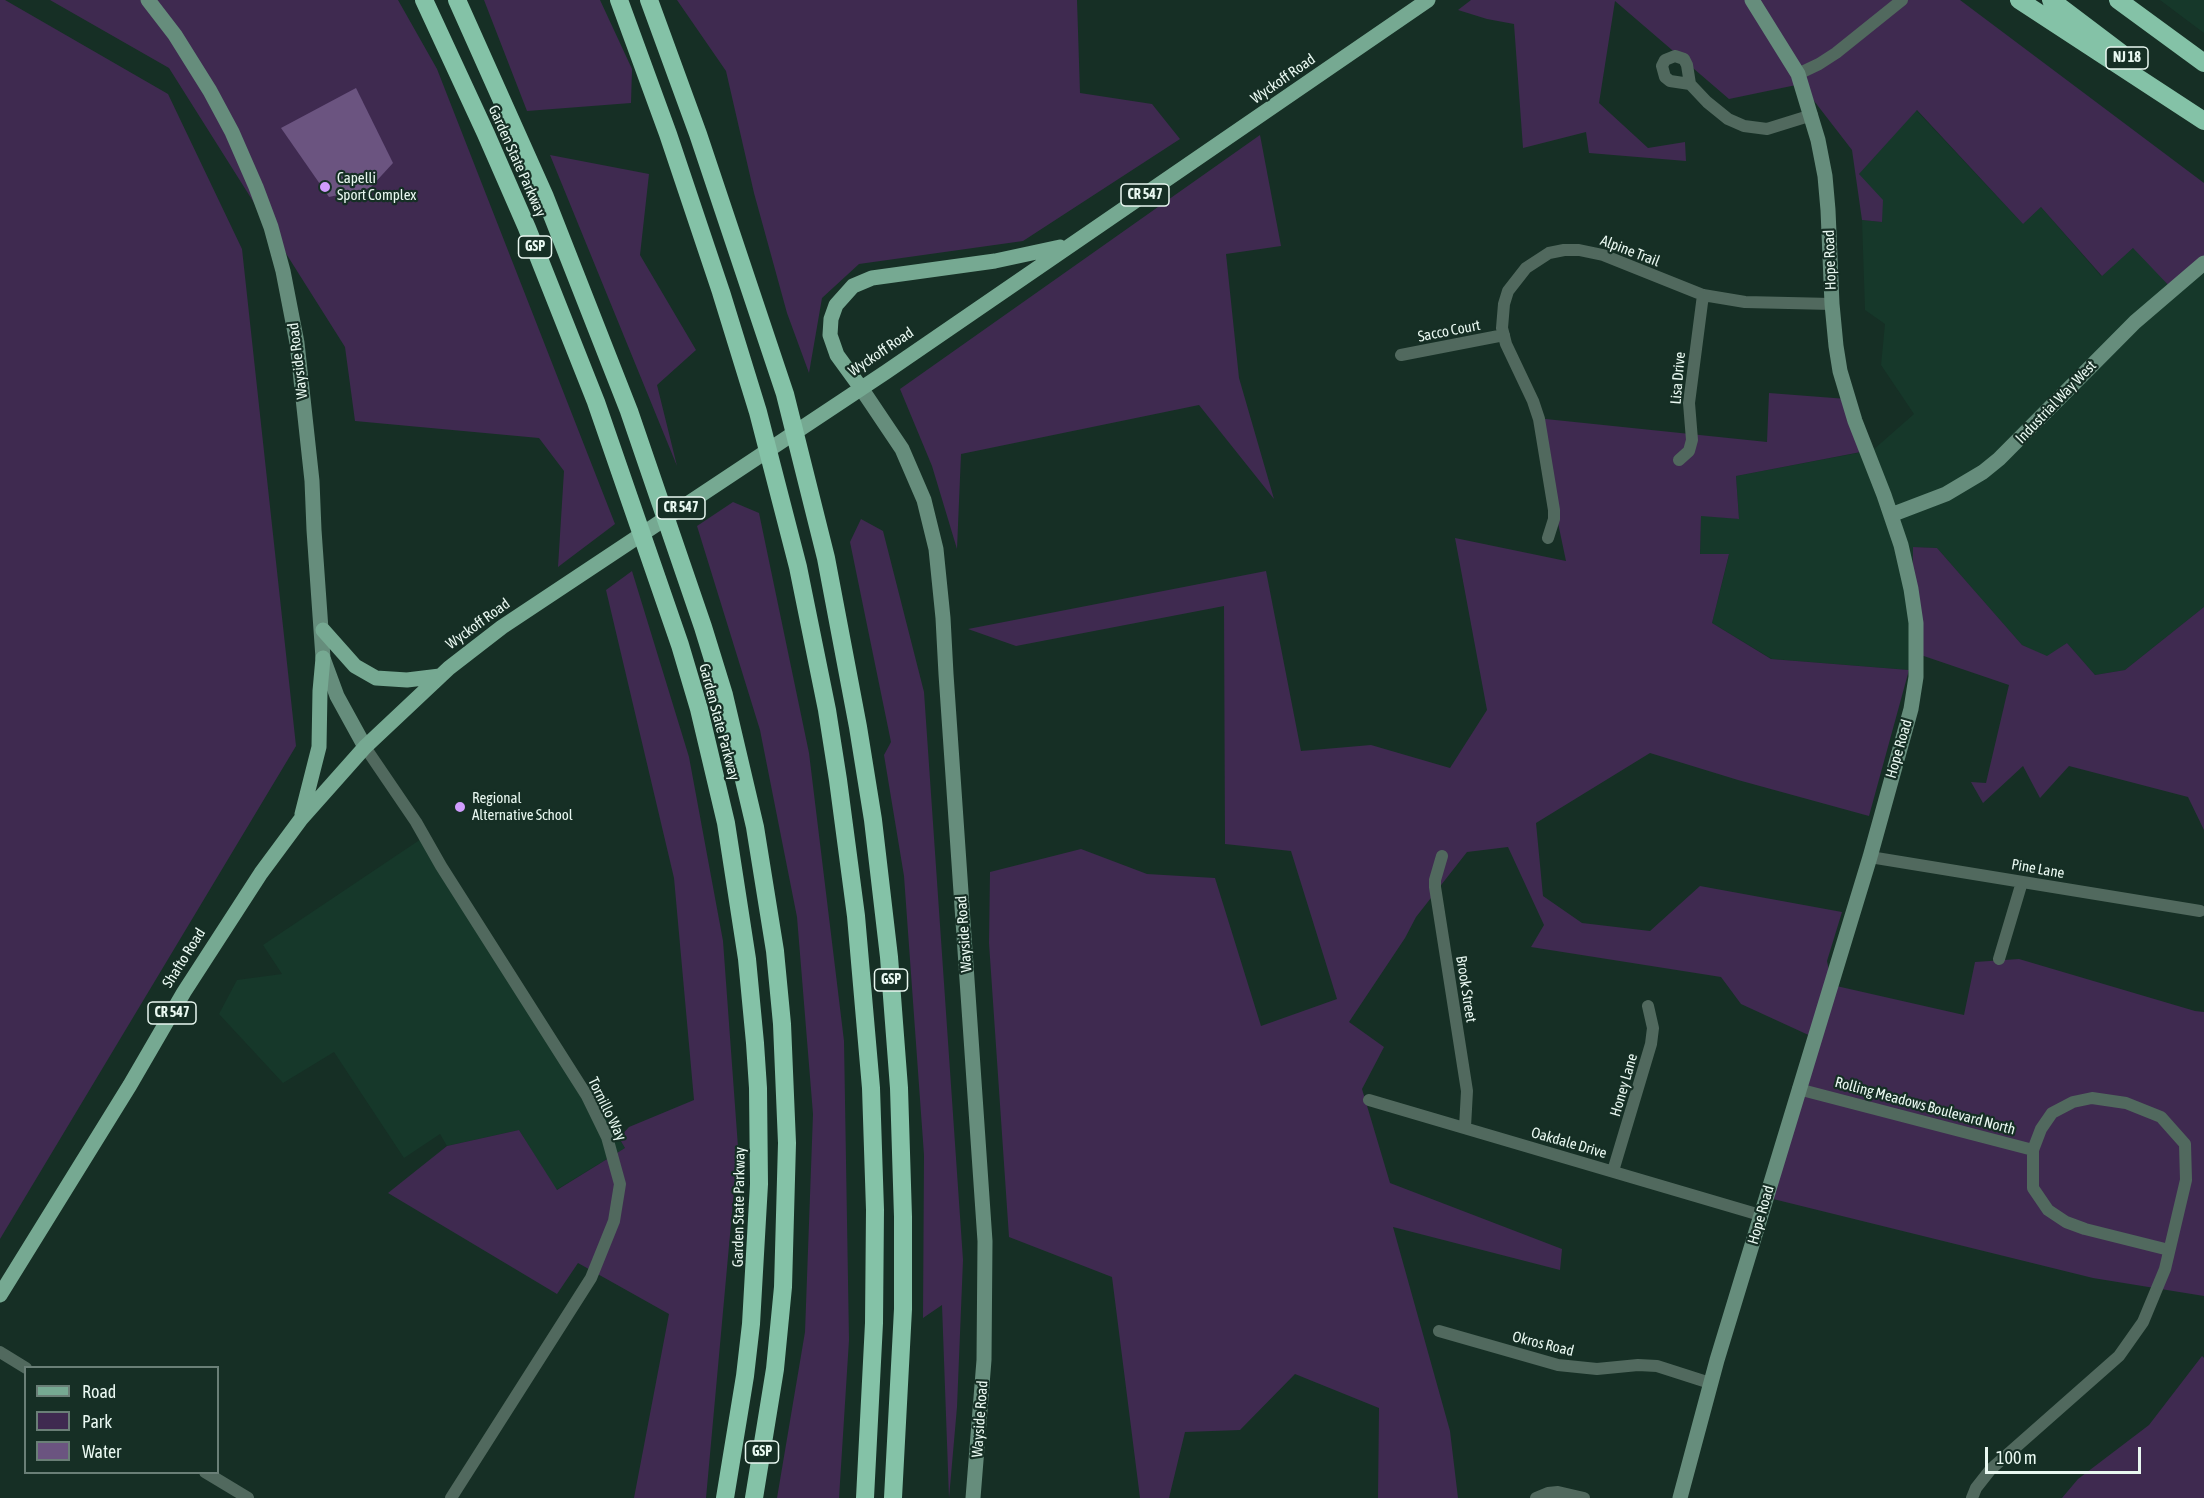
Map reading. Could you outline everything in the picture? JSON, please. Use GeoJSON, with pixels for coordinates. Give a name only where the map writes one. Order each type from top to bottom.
{"type":"FeatureCollection","features":[{"type":"Feature","properties":{"kind":"highway","name":"Garden State Parkway"},"geometry":{"type":"LineString","coordinates":[[424,0],[527,228],[585,372],[651,559],[696,698],[716,777],[738,889],[747,959],[755,1043],[759,1184],[755,1279],[745,1376],[725,1498]]}},
{"type":"Feature","properties":{"kind":"highway","name":"Garden State Parkway"},"geometry":{"type":"LineString","coordinates":[[457,0],[545,197],[609,357],[655,483],[724,695],[753,816],[766,888],[782,1024],[787,1143],[786,1238],[775,1370],[754,1498]]}},
{"type":"Feature","properties":{"kind":"highway","name":"GSP"},"geometry":{"type":"LineString","coordinates":[[619,0],[717,281],[758,412],[813,637],[831,733],[848,849],[871,1088],[875,1210],[874,1323],[865,1498]]}},
{"type":"Feature","properties":{"kind":"highway","name":"GSP"},"geometry":{"type":"LineString","coordinates":[[649,0],[698,134],[785,394],[828,569],[858,727],[873,820],[894,1010],[899,1088],[903,1309],[893,1498]]}},
{"type":"Feature","properties":{"kind":"highway"},"geometry":{"type":"LineString","coordinates":[[2019,0],[2204,119]]}},
{"type":"Feature","properties":{"kind":"highway","name":"NJ 18"},"geometry":{"type":"LineString","coordinates":[[2051,0],[2204,119]]}},
{"type":"Feature","properties":{"kind":"highway","name":"NJ 18"},"geometry":{"type":"LineString","coordinates":[[2118,0],[2204,63]]}},
{"type":"Feature","properties":{"kind":"main road","name":"Wyckoff Road"},"geometry":{"type":"LineString","coordinates":[[365,747],[440,676],[502,627],[861,388],[1231,137],[1428,0]]}},
{"type":"Feature","properties":{"kind":"main road"},"geometry":{"type":"LineString","coordinates":[[861,388],[837,355],[830,335],[831,319],[836,305],[853,286],[873,278],[995,261],[1070,245]]}},
{"type":"Feature","properties":{"kind":"main road"},"geometry":{"type":"LineString","coordinates":[[323,630],[355,666],[376,678],[407,680],[440,676]]}},
{"type":"Feature","properties":{"kind":"main road"},"geometry":{"type":"LineString","coordinates":[[301,819],[319,747],[320,691],[324,658]]}},
{"type":"Feature","properties":{"kind":"main road","name":"Shafto Road"},"geometry":{"type":"LineString","coordinates":[[0,1295],[229,921],[301,819],[365,747]]}},
{"type":"Feature","properties":{"kind":"street","name":"Wayside Road"},"geometry":{"type":"LineString","coordinates":[[148,0],[195,66],[232,132],[256,187],[280,260],[297,343],[312,481],[324,658],[338,696],[365,747]]}},
{"type":"Feature","properties":{"kind":"street","name":"Hope Road"},"geometry":{"type":"LineString","coordinates":[[1680,1498],[1710,1383],[1870,857],[1911,709],[1916,677],[1917,633],[1911,588],[1891,515],[1847,396],[1836,345],[1825,176],[1812,115],[1798,74],[1752,0]]}},
{"type":"Feature","properties":{"kind":"street"},"geometry":{"type":"LineString","coordinates":[[1798,74],[1820,64],[1836,53],[1902,0]]}},
{"type":"Feature","properties":{"kind":"street"},"geometry":{"type":"LineString","coordinates":[[1690,84],[1721,113],[1744,126],[1767,129],[1812,115]]}},
{"type":"Feature","properties":{"kind":"street","name":"Alpine Trail"},"geometry":{"type":"LineString","coordinates":[[1548,538],[1554,519],[1554,510],[1539,419],[1503,335],[1504,304],[1517,277],[1526,268],[1541,257],[1564,250],[1578,250],[1603,255],[1703,295],[1745,302],[1832,304]]}},
{"type":"Feature","properties":{"kind":"street","name":"Industrial Way West"},"geometry":{"type":"LineString","coordinates":[[1891,515],[1946,494],[1983,472],[1999,459],[2135,322],[2204,263]]}},
{"type":"Feature","properties":{"kind":"street","name":"Lisa Drive"},"geometry":{"type":"LineString","coordinates":[[1679,460],[1689,451],[1692,440],[1689,403],[1703,295]]}},
{"type":"Feature","properties":{"kind":"street","name":"Sacco Court"},"geometry":{"type":"LineString","coordinates":[[1401,355],[1503,335]]}},
{"type":"Feature","properties":{"kind":"street","name":"Wayside Road"},"geometry":{"type":"LineString","coordinates":[[861,388],[902,449],[924,500],[936,549],[944,618],[985,1241],[985,1340],[973,1498]]}},
{"type":"Feature","properties":{"kind":"street","name":"Tornillo Way"},"geometry":{"type":"LineString","coordinates":[[365,747],[416,822],[441,866],[587,1096],[607,1137],[620,1184],[614,1221],[591,1278],[451,1498]]}},
{"type":"Feature","properties":{"kind":"street","name":"Brook Street"},"geometry":{"type":"LineString","coordinates":[[1442,856],[1435,887],[1467,1091],[1465,1128]]}},
{"type":"Feature","properties":{"kind":"street","name":"Pine Lane"},"geometry":{"type":"LineString","coordinates":[[1870,857],[2200,911]]}},
{"type":"Feature","properties":{"kind":"street"},"geometry":{"type":"LineString","coordinates":[[1999,959],[2022,882]]}},
{"type":"Feature","properties":{"kind":"street","name":"Honey Lane"},"geometry":{"type":"LineString","coordinates":[[1612,1171],[1653,1035],[1648,1006]]}},
{"type":"Feature","properties":{"kind":"street","name":"Rolling Meadows Boulevard North"},"geometry":{"type":"LineString","coordinates":[[1798,1089],[2033,1150]]}},
{"type":"Feature","properties":{"kind":"street"},"geometry":{"type":"LineString","coordinates":[[1972,1498],[1976,1488],[1991,1469],[2119,1356],[2143,1322],[2165,1269],[2186,1180],[2185,1144],[2161,1117],[2126,1103],[2092,1098],[2052,1113],[2041,1129],[2033,1150],[2033,1188],[2048,1210],[2066,1222],[2085,1229],[2169,1250]]}},
{"type":"Feature","properties":{"kind":"street","name":"Oakdale Drive"},"geometry":{"type":"LineString","coordinates":[[1369,1100],[1760,1215]]}},
{"type":"Feature","properties":{"kind":"street","name":"Okros Road"},"geometry":{"type":"LineString","coordinates":[[1439,1331],[1558,1365],[1597,1369],[1651,1366],[1710,1383]]}},
{"type":"Feature","properties":{"kind":"street"},"geometry":{"type":"LineString","coordinates":[[0,1352],[24,1367]]}},
{"type":"Feature","properties":{"kind":"street"},"geometry":{"type":"LineString","coordinates":[[207,1474],[248,1498]]}},
{"type":"Feature","properties":{"kind":"street"},"geometry":{"type":"LineString","coordinates":[[1536,1498],[1558,1492],[1584,1498]]}},
{"type":"Feature","properties":{"kind":"shaded area"},"geometry":{"type":"Polygon","coordinates":[[[2160,0],[2204,0],[2204,33],[2160,0]]]}},
{"type":"Feature","properties":{"kind":"shaded area"},"geometry":{"type":"Polygon","coordinates":[[[1916,110],[2023,224],[2041,207],[2101,276],[2133,248],[2204,264],[2204,607],[2125,670],[2095,675],[2067,643],[2047,657],[2022,645],[1937,548],[1913,547],[1912,652],[1909,670],[1772,659],[1712,623],[1729,555],[1700,555],[1701,515],[1739,519],[1736,476],[1873,450],[1914,414],[1881,365],[1885,324],[1865,310],[1862,220],[1882,222],[1859,174],[1916,110]]]}},
{"type":"Feature","properties":{"kind":"shaded area"},"geometry":{"type":"Polygon","coordinates":[[[424,837],[625,1148],[556,1190],[519,1130],[447,1146],[440,1134],[404,1158],[334,1052],[283,1083],[219,1014],[237,980],[282,974],[263,945],[424,837]]]}},
{"type":"Feature","properties":{"kind":"green space"},"geometry":{"type":"Polygon","coordinates":[[[0,0],[5,0],[168,94],[242,249],[296,746],[0,1239],[0,0]]]}},
{"type":"Feature","properties":{"kind":"green space"},"geometry":{"type":"Polygon","coordinates":[[[50,0],[398,0],[437,69],[615,524],[558,567],[564,471],[539,438],[355,421],[345,347],[169,68],[50,0]]]}},
{"type":"Feature","properties":{"kind":"green space"},"geometry":{"type":"Polygon","coordinates":[[[484,0],[600,0],[632,69],[631,103],[527,111],[484,0]]]}},
{"type":"Feature","properties":{"kind":"green space"},"geometry":{"type":"Polygon","coordinates":[[[677,0],[1077,0],[1080,93],[1152,104],[1180,139],[1023,241],[859,264],[822,298],[809,373],[787,313],[754,193],[726,71],[677,0]]]}},
{"type":"Feature","properties":{"kind":"green space"},"geometry":{"type":"Polygon","coordinates":[[[1471,0],[1960,0],[2204,183],[2204,264],[2174,291],[2133,248],[2102,276],[2041,207],[2023,224],[1917,110],[1859,174],[1883,200],[1882,222],[1862,220],[1852,150],[1801,84],[1729,99],[1615,1],[1599,103],[1648,148],[1685,142],[1686,161],[1589,153],[1586,132],[1523,148],[1514,24],[1458,10],[1471,0]]]}},
{"type":"Feature","properties":{"kind":"green space"},"geometry":{"type":"Polygon","coordinates":[[[1260,135],[1281,246],[1226,254],[1239,378],[1274,499],[1199,405],[961,454],[957,549],[932,466],[900,389],[1260,135]]]}},
{"type":"Feature","properties":{"kind":"green space"},"geometry":{"type":"Polygon","coordinates":[[[550,155],[649,174],[640,255],[696,350],[657,385],[677,466],[550,155]]]}},
{"type":"Feature","properties":{"kind":"green space"},"geometry":{"type":"Polygon","coordinates":[[[1769,393],[1847,399],[1866,451],[1736,476],[1739,519],[1701,516],[1700,554],[1729,554],[1712,623],[1771,659],[1909,670],[1869,816],[1650,753],[1536,823],[1543,896],[1582,923],[1650,931],[1700,886],[1842,912],[1827,961],[1832,985],[1964,1015],[1975,962],[2019,959],[2204,1012],[2204,1296],[2093,1278],[1765,1197],[1815,1038],[1741,1004],[1721,977],[1531,947],[1544,925],[1508,847],[1467,852],[1416,917],[1405,938],[1349,1022],[1384,1047],[1362,1089],[1390,1183],[1562,1249],[1560,1270],[1393,1227],[1450,1431],[1458,1498],[1378,1498],[1379,1408],[1295,1374],[1240,1430],[1185,1432],[1169,1498],[1140,1498],[1112,1277],[1009,1237],[989,943],[990,872],[1081,849],[1147,874],[1215,878],[1261,1026],[1337,999],[1291,851],[1225,844],[1224,606],[1016,646],[968,629],[1266,571],[1301,751],[1371,745],[1450,768],[1487,710],[1455,538],[1566,561],[1536,418],[1767,442],[1769,393]]]}},
{"type":"Feature","properties":{"kind":"green space"},"geometry":{"type":"Polygon","coordinates":[[[733,502],[759,513],[809,753],[844,1041],[849,1340],[839,1498],[777,1498],[805,1332],[813,1114],[797,917],[760,730],[697,526],[733,502]]]}},
{"type":"Feature","properties":{"kind":"green space"},"geometry":{"type":"Polygon","coordinates":[[[861,519],[883,531],[924,692],[963,1260],[957,1407],[949,1498],[942,1305],[923,1318],[924,1155],[904,876],[884,755],[891,742],[850,542],[861,519]]]}},
{"type":"Feature","properties":{"kind":"green space"},"geometry":{"type":"Polygon","coordinates":[[[1913,547],[1937,548],[2022,645],[2047,656],[2067,643],[2095,675],[2125,670],[2204,607],[2204,830],[2188,797],[2069,766],[2040,798],[2023,766],[1983,803],[1971,782],[1986,783],[2009,685],[1912,652],[1913,547]]]}},
{"type":"Feature","properties":{"kind":"green space"},"geometry":{"type":"Polygon","coordinates":[[[632,571],[689,757],[723,941],[738,1147],[706,1498],[634,1498],[669,1314],[578,1263],[557,1294],[388,1193],[447,1146],[519,1130],[557,1190],[625,1148],[619,1138],[629,1127],[694,1100],[674,878],[606,590],[632,571]]]}},
{"type":"Feature","properties":{"kind":"green space"},"geometry":{"type":"Polygon","coordinates":[[[2202,1356],[2204,1358],[2204,1498],[2062,1498],[2078,1479],[2149,1425],[2202,1356]]]}},
{"type":"Feature","properties":{"kind":"water"},"geometry":{"type":"Polygon","coordinates":[[[356,88],[393,163],[370,188],[329,197],[281,128],[356,88]]]}},
{"type":"Feature","properties":{"kind":"place","name":"Capelli Sport Complex"},"geometry":{"type":"Point","coordinates":[325,187]}},
{"type":"Feature","properties":{"kind":"place","name":"Regional Alternative School"},"geometry":{"type":"Point","coordinates":[460,807]}}]}
